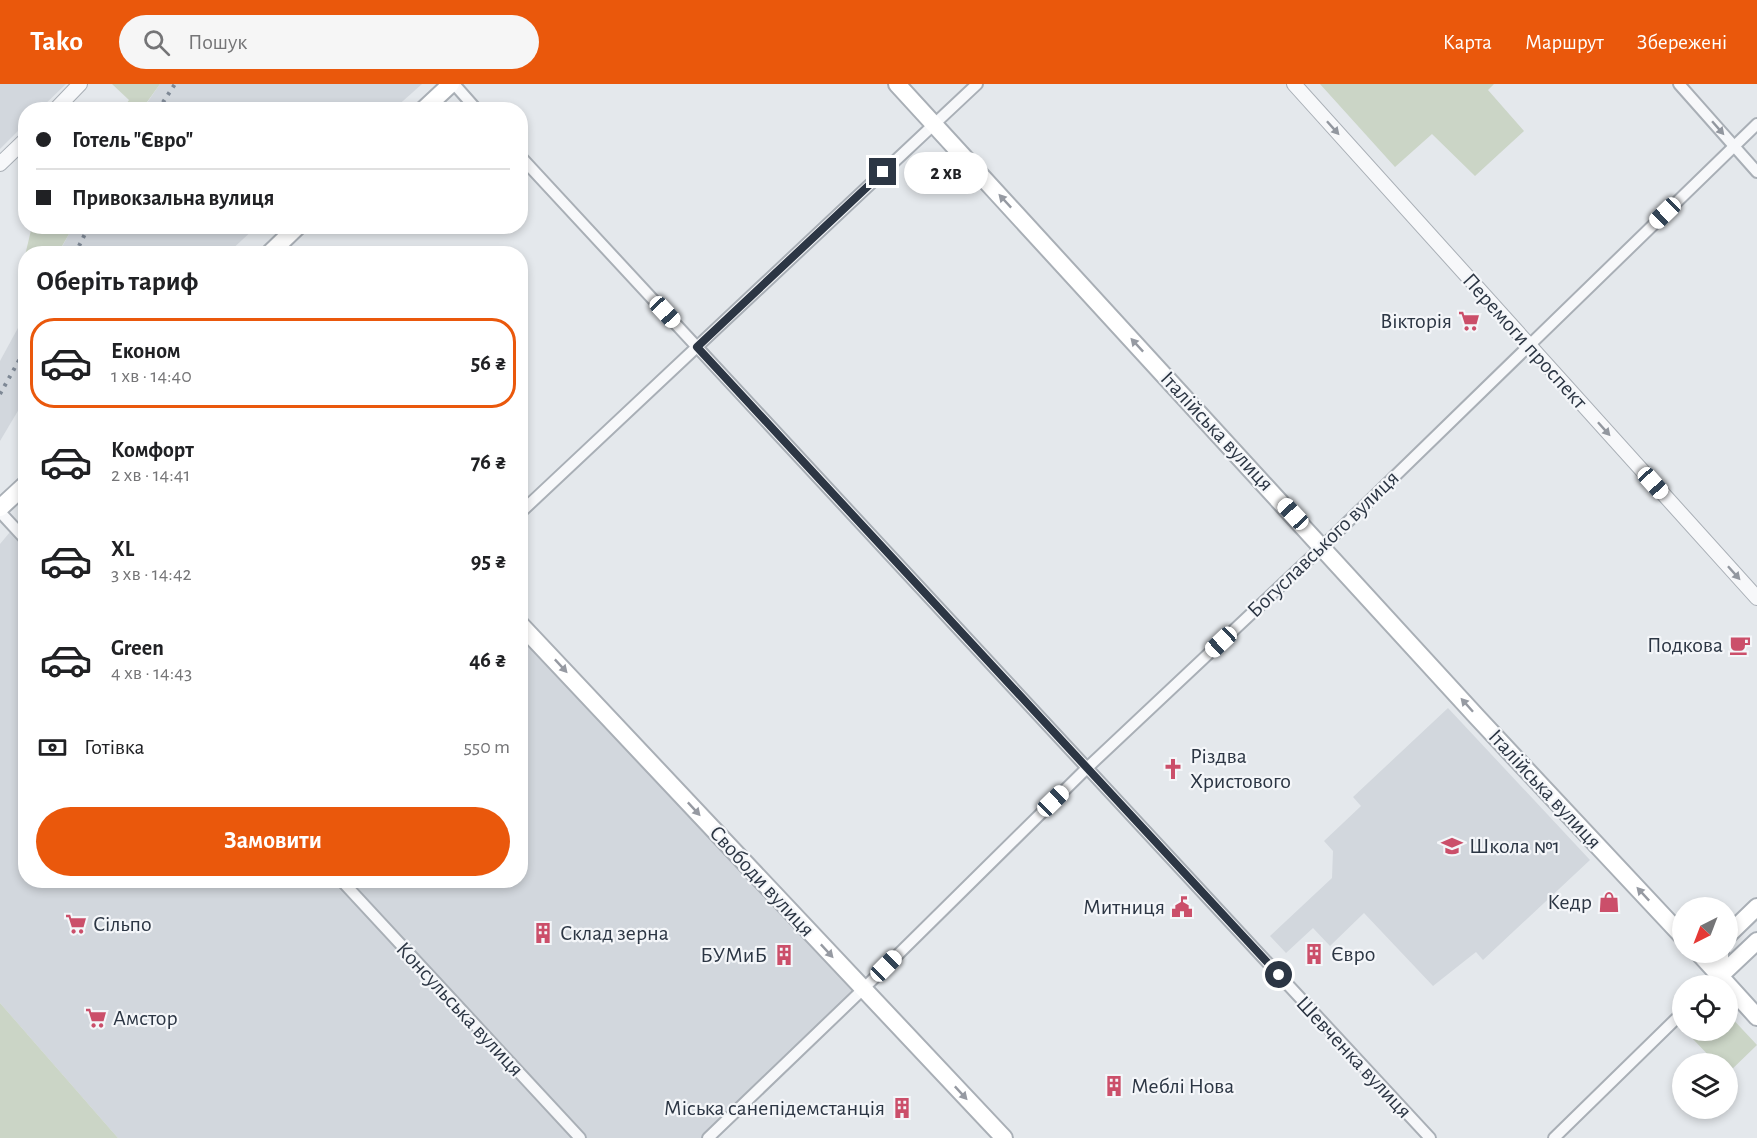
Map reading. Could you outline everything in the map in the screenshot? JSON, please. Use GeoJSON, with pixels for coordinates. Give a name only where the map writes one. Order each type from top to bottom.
{"type":"FeatureCollection","features":[{"type":"Feature","properties":{"kind":"main road"},"geometry":{"type":"LineString","coordinates":[[432,102],[452,84]]}},
{"type":"Feature","properties":{"kind":"main road","name":"Італійська вулиця"},"geometry":{"type":"LineString","coordinates":[[897,84],[1477,717],[1672,925]]}},
{"type":"Feature","properties":{"kind":"main road"},"geometry":{"type":"LineString","coordinates":[[277,246],[290,234]]}},
{"type":"Feature","properties":{"kind":"main road"},"geometry":{"type":"LineString","coordinates":[[0,510],[18,492]]}},
{"type":"Feature","properties":{"kind":"main road","name":"Свободи вулиця"},"geometry":{"type":"LineString","coordinates":[[528,633],[1004,1138]]}},
{"type":"Feature","properties":{"kind":"main road"},"geometry":{"type":"LineString","coordinates":[[1738,925],[1757,907]]}},
{"type":"Feature","properties":{"kind":"main road"},"geometry":{"type":"LineString","coordinates":[[1721,975],[1757,941]]}},
{"type":"Feature","properties":{"kind":"main road"},"geometry":{"type":"LineString","coordinates":[[1738,1001],[1757,1017]]}},
{"type":"Feature","properties":{"kind":"street"},"geometry":{"type":"LineString","coordinates":[[63,102],[80,84]]}},
{"type":"Feature","properties":{"kind":"street"},"geometry":{"type":"LineString","coordinates":[[452,84],[469,102]]}},
{"type":"Feature","properties":{"kind":"street"},"geometry":{"type":"LineString","coordinates":[[528,505],[977,84]]}},
{"type":"Feature","properties":{"kind":"street","name":"Перемоги проспект"},"geometry":{"type":"LineString","coordinates":[[1294,84],[1757,598]]}},
{"type":"Feature","properties":{"kind":"street"},"geometry":{"type":"LineString","coordinates":[[1679,84],[1757,172]]}},
{"type":"Feature","properties":{"kind":"street","name":"Богуславського вулиця"},"geometry":{"type":"LineString","coordinates":[[708,1138],[1087,768],[1323,547],[1757,124]]}},
{"type":"Feature","properties":{"kind":"street"},"geometry":{"type":"LineString","coordinates":[[0,164],[18,147]]}},
{"type":"Feature","properties":{"kind":"street","name":"Шевченка вулиця"},"geometry":{"type":"LineString","coordinates":[[528,165],[1430,1138]]}},
{"type":"Feature","properties":{"kind":"street"},"geometry":{"type":"LineString","coordinates":[[0,510],[18,531]]}},
{"type":"Feature","properties":{"kind":"street","name":"Консульська вулиця"},"geometry":{"type":"LineString","coordinates":[[348,888],[580,1138]]}},
{"type":"Feature","properties":{"kind":"street"},"geometry":{"type":"LineString","coordinates":[[1554,1138],[1672,1023]]}},
{"type":"Feature","properties":{"kind":"shaded area"},"geometry":{"type":"Polygon","coordinates":[[[0,84],[66,84],[47,102],[18,102],[18,131],[0,149],[0,84]]]}},
{"type":"Feature","properties":{"kind":"shaded area"},"geometry":{"type":"Polygon","coordinates":[[[160,84],[422,84],[402,102],[148,102],[160,84]]]}},
{"type":"Feature","properties":{"kind":"shaded area"},"geometry":{"type":"Polygon","coordinates":[[[69,234],[248,234],[236,246],[62,246],[69,234]]]}},
{"type":"Feature","properties":{"kind":"shaded area"},"geometry":{"type":"Polygon","coordinates":[[[18,328],[18,411],[0,441],[0,361],[18,328]]]}},
{"type":"Feature","properties":{"kind":"shaded area"},"geometry":{"type":"Polygon","coordinates":[[[18,522],[18,888],[528,888],[528,644],[857,989],[702,1138],[118,1138],[0,1003],[0,544],[18,522]]]}},
{"type":"Feature","properties":{"kind":"shaded area","name":"Школа №1"},"geometry":{"type":"Polygon","coordinates":[[[1448,708],[1590,860],[1483,960],[1476,952],[1433,986],[1364,913],[1330,946],[1313,928],[1286,953],[1270,936],[1332,878],[1333,851],[1324,841],[1361,806],[1353,797],[1448,708]]]}},
{"type":"Feature","properties":{"kind":"green space"},"geometry":{"type":"Polygon","coordinates":[[[112,84],[160,84],[147,102],[128,102],[129,100],[112,84]]]}},
{"type":"Feature","properties":{"kind":"green space"},"geometry":{"type":"Polygon","coordinates":[[[1320,84],[1494,84],[1488,90],[1524,131],[1475,176],[1432,134],[1395,167],[1320,84]]]}},
{"type":"Feature","properties":{"kind":"green space"},"geometry":{"type":"Polygon","coordinates":[[[30,234],[69,234],[62,246],[27,246],[30,234]]]}},
{"type":"Feature","properties":{"kind":"green space"},"geometry":{"type":"Polygon","coordinates":[[[0,1003],[118,1138],[0,1138],[0,1003]]]}},
{"type":"Feature","properties":{"kind":"green space"},"geometry":{"type":"Polygon","coordinates":[[[1738,1025],[1757,1045],[1738,1063],[1738,1053],[1706,1053],[1695,1041],[1738,1041],[1738,1025]]]}},
{"type":"Feature","properties":{"kind":"railway"},"geometry":{"type":"LineString","coordinates":[[163,102],[175,84]]}},
{"type":"Feature","properties":{"kind":"railway"},"geometry":{"type":"LineString","coordinates":[[79,246],[85,234]]}},
{"type":"Feature","properties":{"kind":"railway"},"geometry":{"type":"LineString","coordinates":[[0,394],[18,362]]}},
{"type":"Feature","properties":{"kind":"place","name":"Вікторія"},"geometry":{"type":"Point","coordinates":[1469,321]}},
{"type":"Feature","properties":{"kind":"place","name":"Подкова"},"geometry":{"type":"Point","coordinates":[1740,645]}},
{"type":"Feature","properties":{"kind":"place","name":"Різдва Христового"},"geometry":{"type":"Point","coordinates":[1173,769]}},
{"type":"Feature","properties":{"kind":"place","name":"Школа №1"},"geometry":{"type":"Point","coordinates":[1452,846]}},
{"type":"Feature","properties":{"kind":"place","name":"Кедр"},"geometry":{"type":"Point","coordinates":[1609,902]}},
{"type":"Feature","properties":{"kind":"place","name":"Митниця"},"geometry":{"type":"Point","coordinates":[1182,907]}},
{"type":"Feature","properties":{"kind":"place","name":"Сільпо"},"geometry":{"type":"Point","coordinates":[76,924]}},
{"type":"Feature","properties":{"kind":"place","name":"Склад зерна"},"geometry":{"type":"Point","coordinates":[543,933]}},
{"type":"Feature","properties":{"kind":"place","name":"Євро"},"geometry":{"type":"Point","coordinates":[1314,954]}},
{"type":"Feature","properties":{"kind":"place","name":"БУМиБ"},"geometry":{"type":"Point","coordinates":[784,955]}},
{"type":"Feature","properties":{"kind":"place","name":"Амстор"},"geometry":{"type":"Point","coordinates":[96,1018]}},
{"type":"Feature","properties":{"kind":"place","name":"Меблі Нова"},"geometry":{"type":"Point","coordinates":[1114,1086]}},
{"type":"Feature","properties":{"kind":"place","name":"Міська санепідемстанція"},"geometry":{"type":"Point","coordinates":[902,1108]}},
{"type":"Feature","properties":{"kind":"route"},"geometry":{"type":"LineString","coordinates":[[883,172],[697,347],[1279,975]]}}]}
